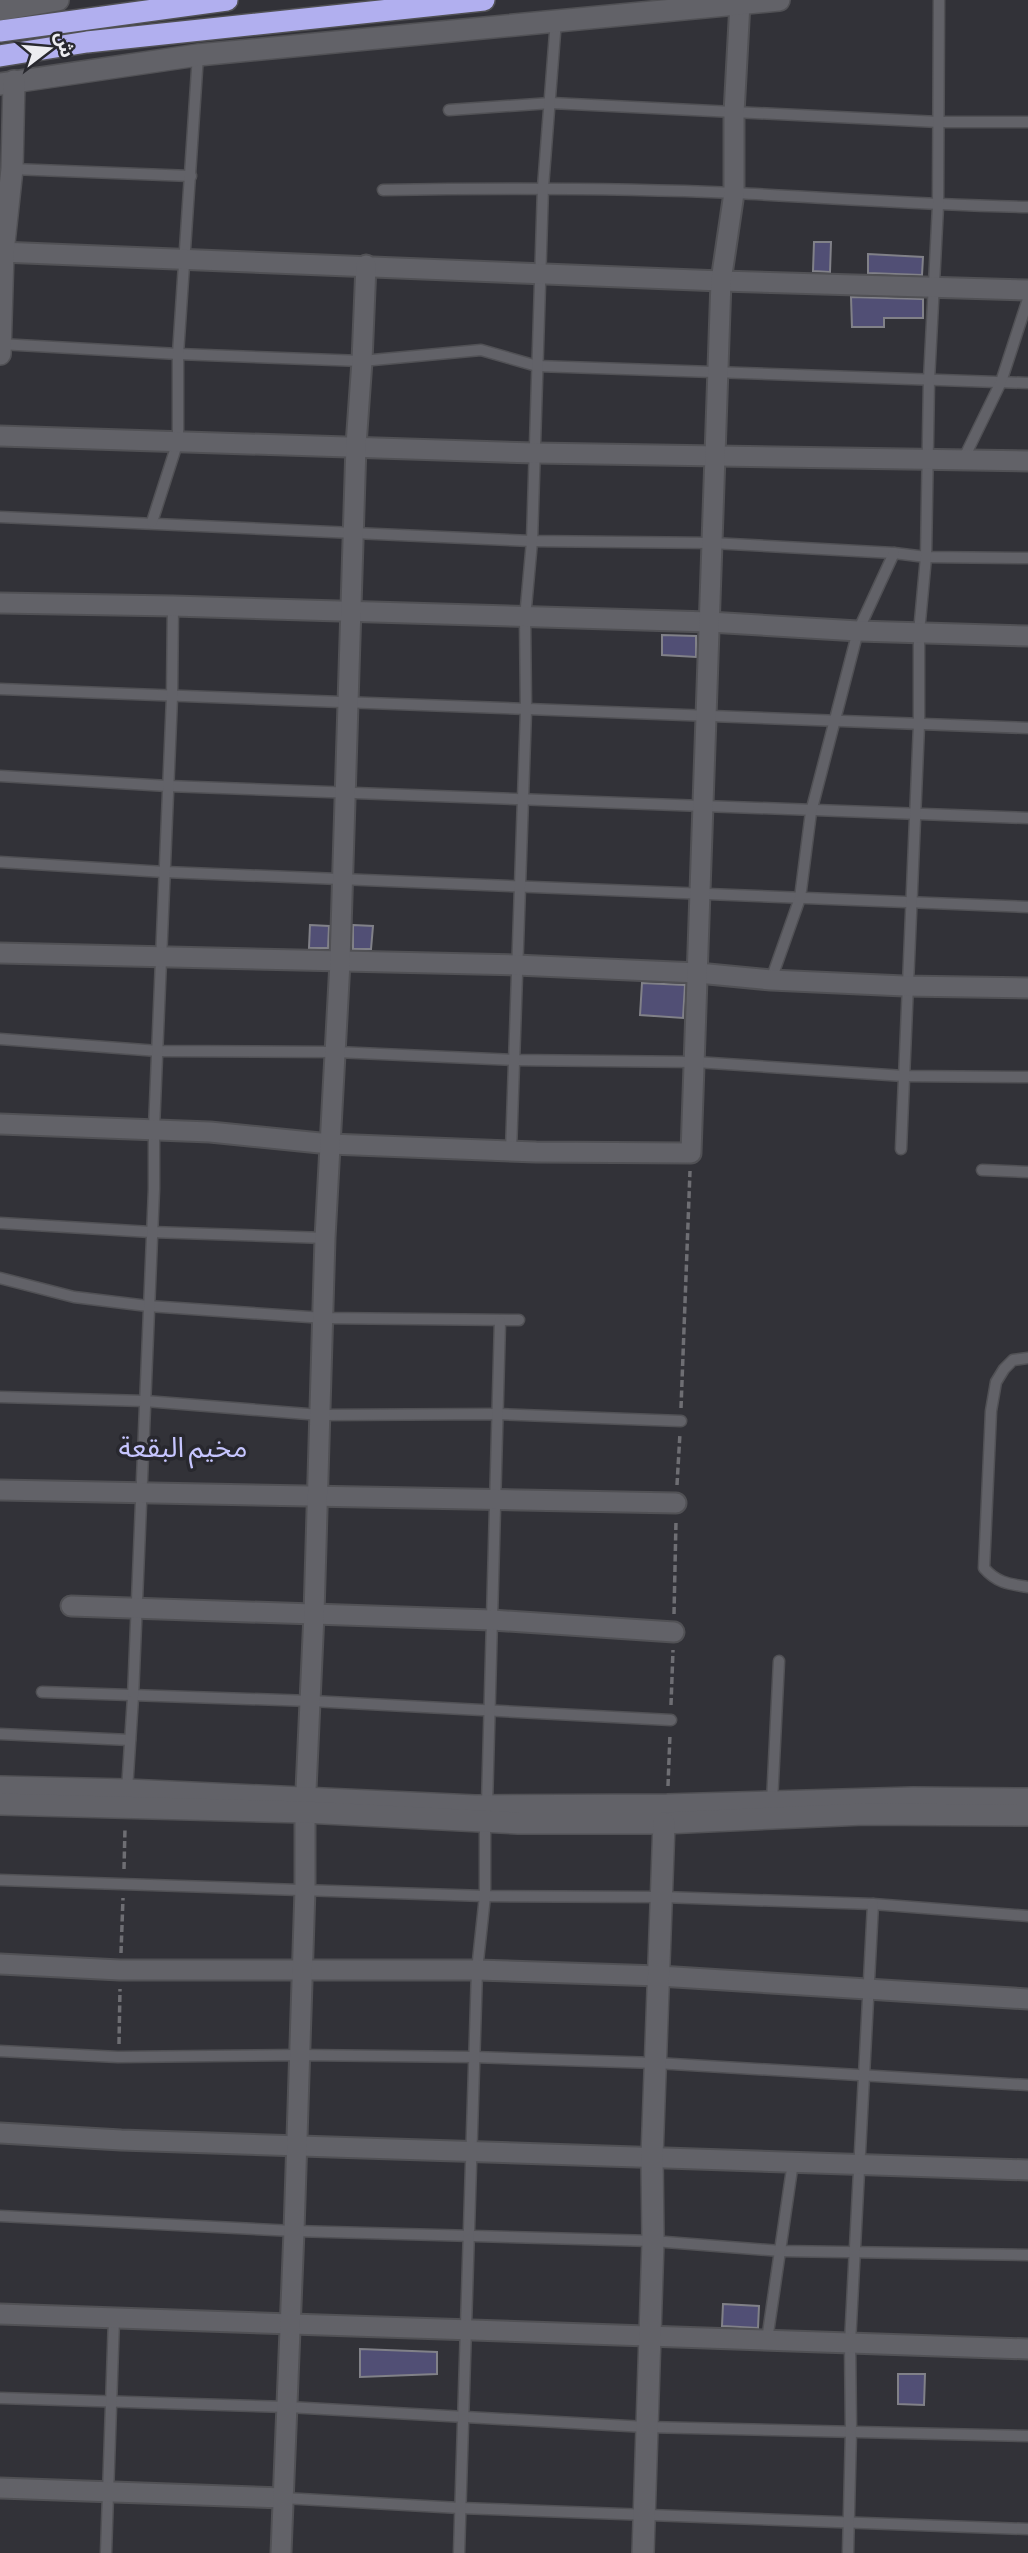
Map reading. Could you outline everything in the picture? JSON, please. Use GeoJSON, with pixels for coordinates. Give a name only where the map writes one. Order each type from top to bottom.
{"type":"FeatureCollection","features":[{"type":"Feature","properties":{"kind":"highway"},"geometry":{"type":"LineString","coordinates":[[0,31],[227,0]]}},
{"type":"Feature","properties":{"kind":"highway"},"geometry":{"type":"LineString","coordinates":[[0,56],[113,38],[484,0]]}},
{"type":"Feature","properties":{"kind":"street"},"geometry":{"type":"LineString","coordinates":[[0,10],[58,0]]}},
{"type":"Feature","properties":{"kind":"street"},"geometry":{"type":"LineString","coordinates":[[0,354],[2,252],[12,169],[7,82],[198,55],[779,0]]}},
{"type":"Feature","properties":{"kind":"street"},"geometry":{"type":"LineString","coordinates":[[0,1124],[154,1128],[330,1144],[511,1151],[691,1153],[721,281],[734,193],[734,113],[740,3]]}},
{"type":"Feature","properties":{"kind":"street"},"geometry":{"type":"LineString","coordinates":[[2,252],[721,281],[1028,290]]}},
{"type":"Feature","properties":{"kind":"street"},"geometry":{"type":"LineString","coordinates":[[281,2553],[303,1969],[305,1804],[311,1701],[325,1238],[341,961],[356,446],[366,265]]}},
{"type":"Feature","properties":{"kind":"street"},"geometry":{"type":"LineString","coordinates":[[0,436],[534,453],[929,457],[1028,461]]}},
{"type":"Feature","properties":{"kind":"street"},"geometry":{"type":"LineString","coordinates":[[0,603],[709,622],[858,631],[1028,636]]}},
{"type":"Feature","properties":{"kind":"street"},"geometry":{"type":"LineString","coordinates":[[0,953],[516,965],[698,973],[771,980],[1028,988]]}},
{"type":"Feature","properties":{"kind":"street"},"geometry":{"type":"LineString","coordinates":[[0,1490],[676,1503]]}},
{"type":"Feature","properties":{"kind":"street"},"geometry":{"type":"LineString","coordinates":[[71,1606],[492,1620],[674,1632]]}},
{"type":"Feature","properties":{"kind":"street"},"geometry":{"type":"LineString","coordinates":[[0,1787],[127,1790],[486,1814],[1028,1815]]}},
{"type":"Feature","properties":{"kind":"street"},"geometry":{"type":"LineString","coordinates":[[666,1814],[772,1802],[913,1798],[1028,1799]]}},
{"type":"Feature","properties":{"kind":"street"},"geometry":{"type":"LineString","coordinates":[[0,1804],[305,1804]]}},
{"type":"Feature","properties":{"kind":"street"},"geometry":{"type":"LineString","coordinates":[[643,2553],[653,2241],[652,2157],[666,1814]]}},
{"type":"Feature","properties":{"kind":"street"},"geometry":{"type":"LineString","coordinates":[[0,1964],[120,1970],[477,1970],[659,1976],[1028,1999]]}},
{"type":"Feature","properties":{"kind":"street"},"geometry":{"type":"LineString","coordinates":[[0,2133],[121,2140],[1028,2170]]}},
{"type":"Feature","properties":{"kind":"street"},"geometry":{"type":"LineString","coordinates":[[0,2314],[1028,2349]]}},
{"type":"Feature","properties":{"kind":"street"},"geometry":{"type":"LineString","coordinates":[[0,2488],[283,2498]]}},
{"type":"Feature","properties":{"kind":"lane"},"geometry":{"type":"LineString","coordinates":[[901,1149],[919,725],[919,632],[926,557],[929,380],[938,206],[939,0]]}},
{"type":"Feature","properties":{"kind":"lane"},"geometry":{"type":"LineString","coordinates":[[511,1151],[526,710],[525,618],[531,541],[543,187],[555,20]]}},
{"type":"Feature","properties":{"kind":"lane"},"geometry":{"type":"LineString","coordinates":[[152,522],[178,441],[178,355],[198,55]]}},
{"type":"Feature","properties":{"kind":"lane"},"geometry":{"type":"LineString","coordinates":[[449,110],[551,103],[939,122],[1028,122]]}},
{"type":"Feature","properties":{"kind":"lane"},"geometry":{"type":"LineString","coordinates":[[12,169],[191,176]]}},
{"type":"Feature","properties":{"kind":"lane"},"geometry":{"type":"LineString","coordinates":[[383,190],[543,187],[734,193],[938,206],[1028,207]]}},
{"type":"Feature","properties":{"kind":"lane"},"geometry":{"type":"LineString","coordinates":[[963,460],[1001,382],[1028,299]]}},
{"type":"Feature","properties":{"kind":"lane"},"geometry":{"type":"LineString","coordinates":[[0,344],[178,355],[362,361],[481,350],[537,366],[1028,383]]}},
{"type":"Feature","properties":{"kind":"lane"},"geometry":{"type":"LineString","coordinates":[[0,517],[531,541],[712,543],[926,557],[1028,558]]}},
{"type":"Feature","properties":{"kind":"lane"},"geometry":{"type":"LineString","coordinates":[[771,980],[800,898],[811,812],[858,631],[894,553]]}},
{"type":"Feature","properties":{"kind":"lane"},"geometry":{"type":"LineString","coordinates":[[127,1790],[154,1189],[173,606]]}},
{"type":"Feature","properties":{"kind":"lane"},"geometry":{"type":"LineString","coordinates":[[0,689],[835,722],[1028,727]]}},
{"type":"Feature","properties":{"kind":"lane"},"geometry":{"type":"LineString","coordinates":[[0,776],[168,786],[345,791],[915,816],[1028,818]]}},
{"type":"Feature","properties":{"kind":"lane"},"geometry":{"type":"LineString","coordinates":[[0,862],[165,872],[1028,907]]}},
{"type":"Feature","properties":{"kind":"lane"},"geometry":{"type":"LineString","coordinates":[[0,1039],[158,1051],[336,1052],[514,1060],[696,1062],[904,1076],[1028,1077]]}},
{"type":"Feature","properties":{"kind":"lane"},"geometry":{"type":"LineString","coordinates":[[982,1170],[1028,1172]]}},
{"type":"Feature","properties":{"kind":"lane"},"geometry":{"type":"LineString","coordinates":[[0,1223],[325,1238]]}},
{"type":"Feature","properties":{"kind":"lane"},"geometry":{"type":"LineString","coordinates":[[0,1278],[74,1297],[148,1306],[324,1318],[519,1320]]}},
{"type":"Feature","properties":{"kind":"lane"},"geometry":{"type":"LineString","coordinates":[[459,2553],[477,1970],[485,1896],[500,1321]]}},
{"type":"Feature","properties":{"kind":"lane"},"geometry":{"type":"LineString","coordinates":[[1028,1358],[1013,1360],[996,1382],[991,1411],[984,1568],[991,1577],[1003,1584],[1028,1587]]}},
{"type":"Feature","properties":{"kind":"lane"},"geometry":{"type":"LineString","coordinates":[[0,1397],[145,1401],[320,1415],[498,1414],[681,1421]]}},
{"type":"Feature","properties":{"kind":"lane"},"geometry":{"type":"LineString","coordinates":[[772,1802],[779,1661]]}},
{"type":"Feature","properties":{"kind":"lane"},"geometry":{"type":"LineString","coordinates":[[42,1692],[311,1701],[671,1720]]}},
{"type":"Feature","properties":{"kind":"lane"},"geometry":{"type":"LineString","coordinates":[[0,1734],[130,1740]]}},
{"type":"Feature","properties":{"kind":"lane"},"geometry":{"type":"LineString","coordinates":[[0,1880],[485,1896],[663,1897],[873,1904],[1028,1916]]}},
{"type":"Feature","properties":{"kind":"lane"},"geometry":{"type":"LineString","coordinates":[[848,2553],[850,2343],[873,1904]]}},
{"type":"Feature","properties":{"kind":"lane"},"geometry":{"type":"LineString","coordinates":[[0,2051],[118,2057],[300,2055],[656,2063],[1028,2085]]}},
{"type":"Feature","properties":{"kind":"lane"},"geometry":{"type":"LineString","coordinates":[[766,2340],[793,2162]]}},
{"type":"Feature","properties":{"kind":"lane"},"geometry":{"type":"LineString","coordinates":[[0,2216],[294,2231],[653,2241],[781,2251],[1028,2255]]}},
{"type":"Feature","properties":{"kind":"lane"},"geometry":{"type":"LineString","coordinates":[[106,2553],[114,2318]]}},
{"type":"Feature","properties":{"kind":"lane"},"geometry":{"type":"LineString","coordinates":[[0,2398],[288,2407],[646,2427],[1028,2436]]}},
{"type":"Feature","properties":{"kind":"lane"},"geometry":{"type":"LineString","coordinates":[[283,2498],[460,2508],[1028,2529]]}},
{"type":"Feature","properties":{"kind":"path"},"geometry":{"type":"LineString","coordinates":[[666,1814],[691,1153]]}},
{"type":"Feature","properties":{"kind":"building"},"geometry":{"type":"Polygon","coordinates":[[[814,242],[831,242],[830,272],[813,271],[814,242]]]}},
{"type":"Feature","properties":{"kind":"building"},"geometry":{"type":"Polygon","coordinates":[[[868,254],[923,257],[922,275],[868,273],[868,254]]]}},
{"type":"Feature","properties":{"kind":"building"},"geometry":{"type":"Polygon","coordinates":[[[851,297],[923,299],[923,318],[884,318],[884,327],[852,327],[851,297]]]}},
{"type":"Feature","properties":{"kind":"building"},"geometry":{"type":"Polygon","coordinates":[[[662,635],[696,636],[696,657],[662,655],[662,635]]]}},
{"type":"Feature","properties":{"kind":"building"},"geometry":{"type":"Polygon","coordinates":[[[310,925],[329,926],[328,948],[309,948],[310,925]]]}},
{"type":"Feature","properties":{"kind":"building"},"geometry":{"type":"Polygon","coordinates":[[[353,925],[373,926],[371,949],[353,949],[353,925]]]}},
{"type":"Feature","properties":{"kind":"building"},"geometry":{"type":"Polygon","coordinates":[[[642,983],[685,985],[683,1018],[640,1015],[642,983]]]}},
{"type":"Feature","properties":{"kind":"building"},"geometry":{"type":"Polygon","coordinates":[[[723,2304],[759,2306],[758,2328],[722,2326],[723,2304]]]}},
{"type":"Feature","properties":{"kind":"building"},"geometry":{"type":"Polygon","coordinates":[[[360,2349],[437,2352],[437,2374],[360,2377],[360,2349]]]}},
{"type":"Feature","properties":{"kind":"building"},"geometry":{"type":"Polygon","coordinates":[[[898,2374],[925,2374],[924,2405],[898,2404],[898,2374]]]}},
{"type":"Feature","properties":{"kind":"district","name":"مخيم البقعة"},"geometry":{"type":"Point","coordinates":[183,1448]}}]}
